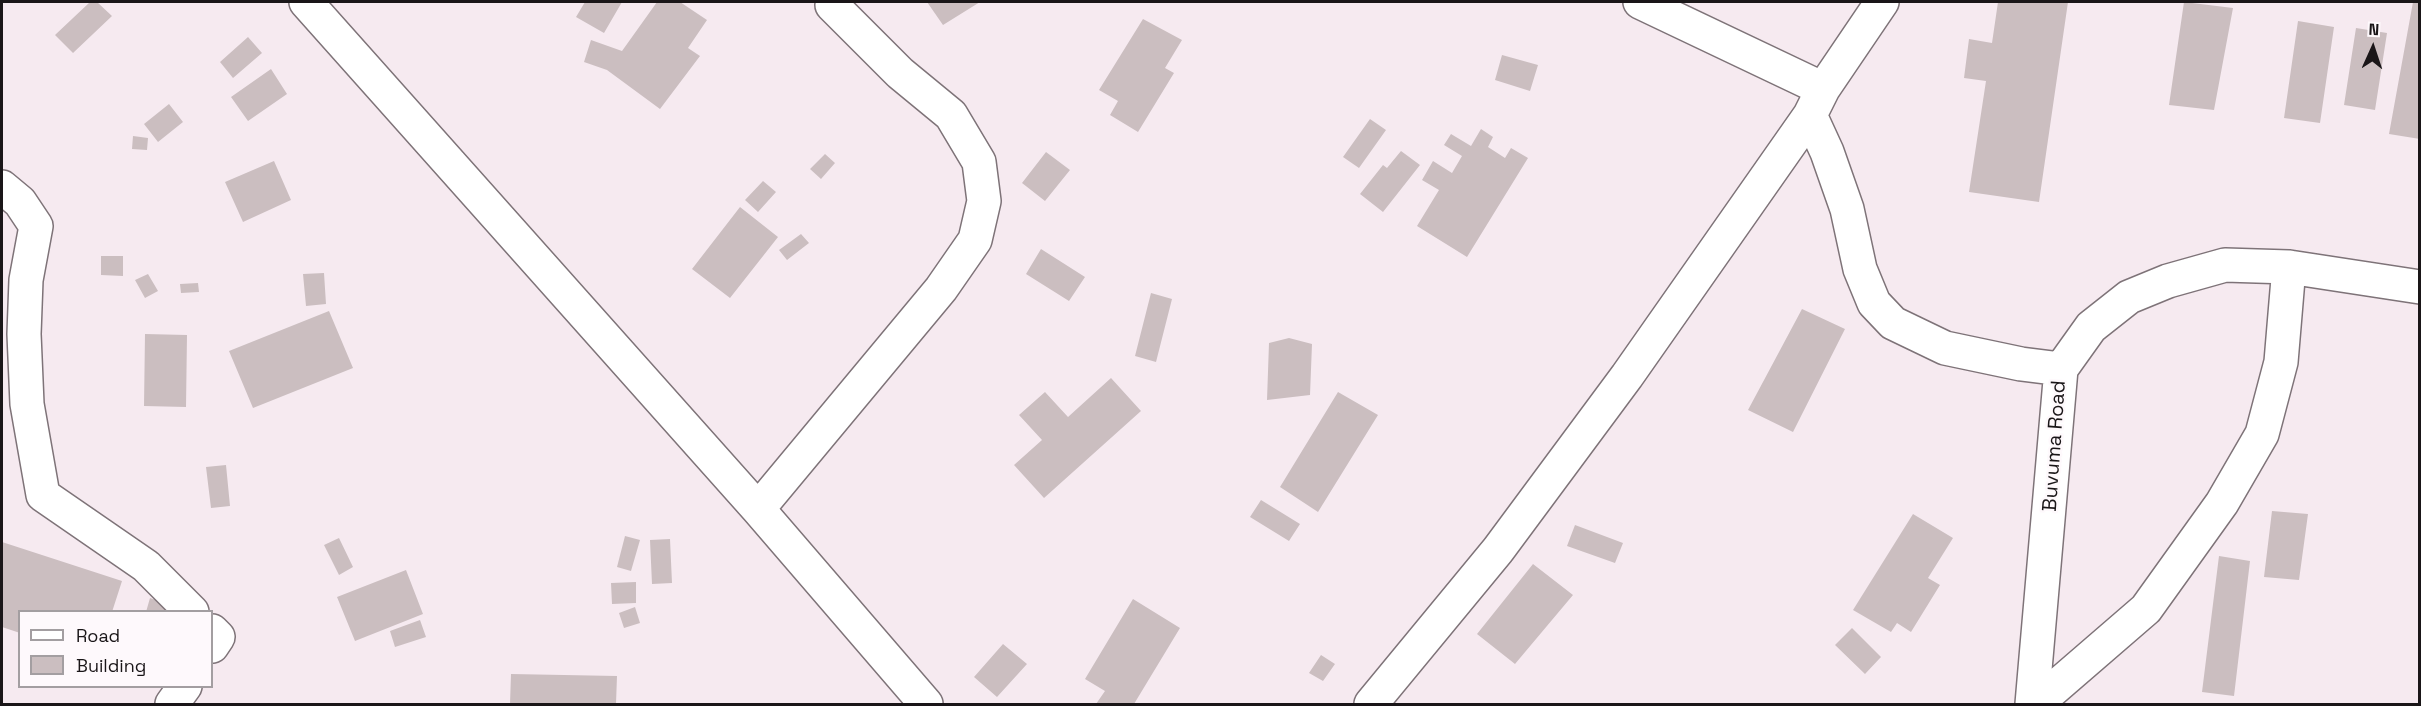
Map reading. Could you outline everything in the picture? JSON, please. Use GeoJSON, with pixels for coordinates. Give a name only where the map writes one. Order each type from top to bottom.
{"type":"FeatureCollection","features":[{"type":"Feature","properties":{"kind":"street"},"geometry":{"type":"LineString","coordinates":[[306,2],[758,509],[926,705]]}},
{"type":"Feature","properties":{"kind":"street"},"geometry":{"type":"LineString","coordinates":[[1640,2],[1817,102],[1847,209],[1860,269],[1874,303],[1893,323],[1945,348],[2020,364],[2061,369]]}},
{"type":"Feature","properties":{"kind":"street"},"geometry":{"type":"LineString","coordinates":[[1371,705],[1498,550],[1627,376],[1817,102],[1882,2]]}},
{"type":"Feature","properties":{"kind":"street"},"geometry":{"type":"LineString","coordinates":[[758,509],[941,289],[975,240],[984,201],[979,162],[951,115],[900,73],[832,5]]}},
{"type":"Feature","properties":{"kind":"street"},"geometry":{"type":"LineString","coordinates":[[2,187],[20,202],[36,226],[26,280],[24,334],[27,404],[43,495],[146,566],[190,610]]}},
{"type":"Feature","properties":{"kind":"street","name":"Buvuma Road"},"geometry":{"type":"LineString","coordinates":[[2034,705],[2061,369],[2091,327],[2129,297],[2168,281],[2225,265],[2289,267],[2420,287]]}},
{"type":"Feature","properties":{"kind":"street"},"geometry":{"type":"LineString","coordinates":[[2034,705],[2146,609],[2228,494],[2262,434],[2281,362],[2289,267]]}},
{"type":"Feature","properties":{"kind":"street"},"geometry":{"type":"LineString","coordinates":[[213,632],[218,637],[213,644]]}},
{"type":"Feature","properties":{"kind":"street"},"geometry":{"type":"LineString","coordinates":[[172,705],[183,688]]}},
{"type":"Feature","properties":{"kind":"building"},"geometry":{"type":"Polygon","coordinates":[[[90,2],[97,2],[112,16],[73,53],[55,35],[90,2]]]}},
{"type":"Feature","properties":{"kind":"building"},"geometry":{"type":"Polygon","coordinates":[[[585,2],[622,2],[604,33],[576,17],[585,2]]]}},
{"type":"Feature","properties":{"kind":"building"},"geometry":{"type":"Polygon","coordinates":[[[657,2],[680,2],[707,20],[688,48],[700,56],[660,109],[607,70],[584,62],[591,40],[622,51],[657,2]]]}},
{"type":"Feature","properties":{"kind":"building"},"geometry":{"type":"Polygon","coordinates":[[[927,2],[980,2],[943,25],[927,2]]]}},
{"type":"Feature","properties":{"kind":"building"},"geometry":{"type":"Polygon","coordinates":[[[1998,2],[2068,2],[2039,202],[1969,192],[1986,81],[1964,78],[1969,39],[1992,43],[1998,2]]]}},
{"type":"Feature","properties":{"kind":"building"},"geometry":{"type":"Polygon","coordinates":[[[2184,2],[2233,8],[2214,110],[2169,105],[2184,2]]]}},
{"type":"Feature","properties":{"kind":"building"},"geometry":{"type":"Polygon","coordinates":[[[2413,2],[2420,2],[2420,139],[2389,134],[2413,2]]]}},
{"type":"Feature","properties":{"kind":"building"},"geometry":{"type":"Polygon","coordinates":[[[1143,19],[1182,40],[1165,68],[1174,73],[1138,132],[1110,115],[1118,101],[1099,90],[1143,19]]]}},
{"type":"Feature","properties":{"kind":"building"},"geometry":{"type":"Polygon","coordinates":[[[2298,21],[2334,27],[2320,123],[2284,118],[2298,21]]]}},
{"type":"Feature","properties":{"kind":"building"},"geometry":{"type":"Polygon","coordinates":[[[2356,28],[2387,33],[2375,110],[2344,105],[2356,28]]]}},
{"type":"Feature","properties":{"kind":"building"},"geometry":{"type":"Polygon","coordinates":[[[248,37],[262,53],[233,78],[220,62],[248,37]]]}},
{"type":"Feature","properties":{"kind":"building"},"geometry":{"type":"Polygon","coordinates":[[[1502,55],[1538,65],[1530,91],[1495,80],[1502,55]]]}},
{"type":"Feature","properties":{"kind":"building"},"geometry":{"type":"Polygon","coordinates":[[[271,69],[287,94],[248,121],[231,97],[271,69]]]}},
{"type":"Feature","properties":{"kind":"building"},"geometry":{"type":"Polygon","coordinates":[[[169,104],[183,122],[158,142],[144,124],[169,104]]]}},
{"type":"Feature","properties":{"kind":"building"},"geometry":{"type":"Polygon","coordinates":[[[1370,119],[1386,130],[1359,168],[1343,157],[1370,119]]]}},
{"type":"Feature","properties":{"kind":"building"},"geometry":{"type":"Polygon","coordinates":[[[1481,129],[1493,137],[1488,147],[1505,158],[1511,148],[1528,158],[1467,257],[1417,226],[1439,190],[1422,180],[1433,161],[1452,173],[1462,156],[1444,145],[1451,134],[1471,146],[1481,129]]]}},
{"type":"Feature","properties":{"kind":"building"},"geometry":{"type":"Polygon","coordinates":[[[133,136],[148,138],[147,150],[132,149],[133,136]]]}},
{"type":"Feature","properties":{"kind":"building"},"geometry":{"type":"Polygon","coordinates":[[[1401,151],[1420,165],[1383,212],[1360,194],[1383,165],[1387,168],[1401,151]]]}},
{"type":"Feature","properties":{"kind":"building"},"geometry":{"type":"Polygon","coordinates":[[[1046,152],[1070,170],[1045,201],[1022,183],[1046,152]]]}},
{"type":"Feature","properties":{"kind":"building"},"geometry":{"type":"Polygon","coordinates":[[[825,154],[835,163],[821,179],[810,169],[825,154]]]}},
{"type":"Feature","properties":{"kind":"building"},"geometry":{"type":"Polygon","coordinates":[[[274,161],[291,200],[243,222],[225,182],[274,161]]]}},
{"type":"Feature","properties":{"kind":"building"},"geometry":{"type":"Polygon","coordinates":[[[763,181],[776,192],[758,212],[745,200],[763,181]]]}},
{"type":"Feature","properties":{"kind":"building"},"geometry":{"type":"Polygon","coordinates":[[[740,207],[778,237],[730,298],[692,269],[740,207]]]}},
{"type":"Feature","properties":{"kind":"building"},"geometry":{"type":"Polygon","coordinates":[[[801,234],[809,243],[787,260],[779,250],[801,234]]]}},
{"type":"Feature","properties":{"kind":"building"},"geometry":{"type":"Polygon","coordinates":[[[1041,249],[1085,277],[1069,301],[1026,274],[1041,249]]]}},
{"type":"Feature","properties":{"kind":"building"},"geometry":{"type":"Polygon","coordinates":[[[101,256],[123,256],[123,276],[101,275],[101,256]]]}},
{"type":"Feature","properties":{"kind":"building"},"geometry":{"type":"Polygon","coordinates":[[[324,273],[326,304],[306,306],[303,274],[324,273]]]}},
{"type":"Feature","properties":{"kind":"building"},"geometry":{"type":"Polygon","coordinates":[[[148,274],[158,291],[145,298],[135,280],[148,274]]]}},
{"type":"Feature","properties":{"kind":"building"},"geometry":{"type":"Polygon","coordinates":[[[198,283],[199,292],[181,293],[180,284],[198,283]]]}},
{"type":"Feature","properties":{"kind":"building"},"geometry":{"type":"Polygon","coordinates":[[[1151,293],[1172,299],[1156,362],[1135,356],[1151,293]]]}},
{"type":"Feature","properties":{"kind":"building"},"geometry":{"type":"Polygon","coordinates":[[[1802,309],[1845,329],[1793,432],[1748,410],[1802,309]]]}},
{"type":"Feature","properties":{"kind":"building"},"geometry":{"type":"Polygon","coordinates":[[[329,311],[353,368],[253,408],[229,351],[329,311]]]}},
{"type":"Feature","properties":{"kind":"building"},"geometry":{"type":"Polygon","coordinates":[[[145,334],[187,335],[186,407],[144,406],[145,334]]]}},
{"type":"Feature","properties":{"kind":"building"},"geometry":{"type":"Polygon","coordinates":[[[1289,338],[1312,344],[1310,395],[1267,400],[1269,343],[1289,338]]]}},
{"type":"Feature","properties":{"kind":"building"},"geometry":{"type":"Polygon","coordinates":[[[1111,378],[1141,411],[1044,498],[1014,465],[1042,440],[1019,415],[1045,392],[1068,417],[1111,378]]]}},
{"type":"Feature","properties":{"kind":"building"},"geometry":{"type":"Polygon","coordinates":[[[1338,392],[1378,415],[1318,512],[1280,487],[1338,392]]]}},
{"type":"Feature","properties":{"kind":"building"},"geometry":{"type":"Polygon","coordinates":[[[226,465],[230,506],[211,508],[206,467],[226,465]]]}},
{"type":"Feature","properties":{"kind":"building"},"geometry":{"type":"Polygon","coordinates":[[[1261,500],[1300,524],[1289,541],[1250,517],[1261,500]]]}},
{"type":"Feature","properties":{"kind":"building"},"geometry":{"type":"Polygon","coordinates":[[[2272,511],[2308,514],[2299,580],[2264,577],[2272,511]]]}},
{"type":"Feature","properties":{"kind":"building"},"geometry":{"type":"Polygon","coordinates":[[[1913,514],[1953,538],[1928,578],[1940,585],[1911,632],[1897,623],[1891,632],[1853,610],[1913,514]]]}},
{"type":"Feature","properties":{"kind":"building"},"geometry":{"type":"Polygon","coordinates":[[[1575,525],[1623,543],[1615,563],[1567,546],[1575,525]]]}},
{"type":"Feature","properties":{"kind":"building"},"geometry":{"type":"Polygon","coordinates":[[[625,536],[640,540],[631,571],[617,567],[625,536]]]}},
{"type":"Feature","properties":{"kind":"building"},"geometry":{"type":"Polygon","coordinates":[[[339,538],[353,567],[339,575],[324,545],[339,538]]]}},
{"type":"Feature","properties":{"kind":"building"},"geometry":{"type":"Polygon","coordinates":[[[670,539],[672,583],[652,584],[650,540],[670,539]]]}},
{"type":"Feature","properties":{"kind":"building"},"geometry":{"type":"Polygon","coordinates":[[[2,542],[122,581],[113,610],[18,610],[18,632],[2,627],[2,542]]]}},
{"type":"Feature","properties":{"kind":"building"},"geometry":{"type":"Polygon","coordinates":[[[2219,556],[2250,561],[2234,696],[2202,692],[2219,556]]]}},
{"type":"Feature","properties":{"kind":"building"},"geometry":{"type":"Polygon","coordinates":[[[1533,564],[1573,595],[1515,664],[1477,634],[1533,564]]]}},
{"type":"Feature","properties":{"kind":"building"},"geometry":{"type":"Polygon","coordinates":[[[406,570],[423,614],[355,641],[337,597],[406,570]]]}},
{"type":"Feature","properties":{"kind":"building"},"geometry":{"type":"Polygon","coordinates":[[[636,582],[636,603],[612,604],[611,583],[636,582]]]}},
{"type":"Feature","properties":{"kind":"building"},"geometry":{"type":"Polygon","coordinates":[[[150,598],[180,608],[180,610],[147,610],[150,598]]]}},
{"type":"Feature","properties":{"kind":"building"},"geometry":{"type":"Polygon","coordinates":[[[1133,599],[1180,628],[1134,704],[1096,704],[1105,691],[1085,679],[1133,599]]]}},
{"type":"Feature","properties":{"kind":"building"},"geometry":{"type":"Polygon","coordinates":[[[635,607],[640,623],[624,628],[619,613],[635,607]]]}},
{"type":"Feature","properties":{"kind":"building"},"geometry":{"type":"Polygon","coordinates":[[[420,620],[426,637],[395,647],[390,631],[420,620]]]}},
{"type":"Feature","properties":{"kind":"building"},"geometry":{"type":"Polygon","coordinates":[[[1852,628],[1881,657],[1865,674],[1835,645],[1852,628]]]}},
{"type":"Feature","properties":{"kind":"building"},"geometry":{"type":"Polygon","coordinates":[[[1003,644],[1027,664],[997,697],[974,677],[1003,644]]]}},
{"type":"Feature","properties":{"kind":"building"},"geometry":{"type":"Polygon","coordinates":[[[1321,655],[1335,664],[1323,681],[1309,673],[1321,655]]]}},
{"type":"Feature","properties":{"kind":"building"},"geometry":{"type":"Polygon","coordinates":[[[511,674],[617,676],[616,704],[510,704],[511,674]]]}}]}
